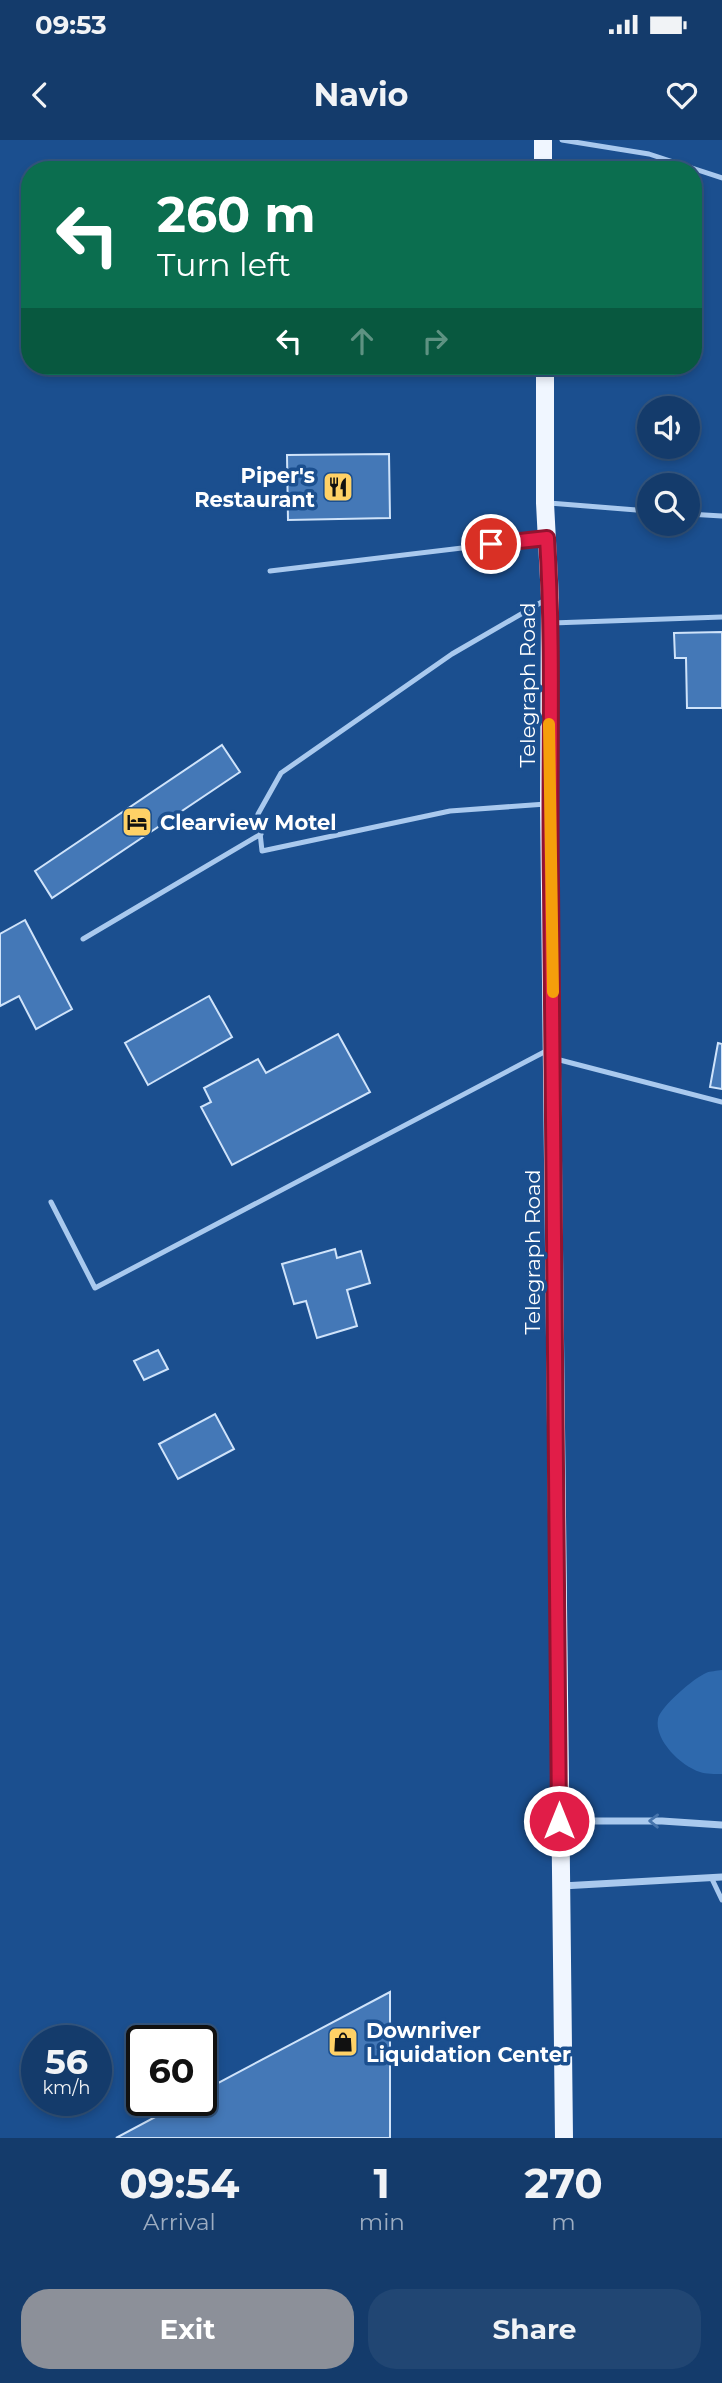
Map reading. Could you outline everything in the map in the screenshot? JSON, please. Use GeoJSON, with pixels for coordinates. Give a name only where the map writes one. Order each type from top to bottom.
{"type":"FeatureCollection","features":[{"type":"Feature","properties":{"kind":"main road"},"geometry":{"type":"LineString","coordinates":[[543,140],[543,161]]}},
{"type":"Feature","properties":{"kind":"main road","name":"Telegraph Road"},"geometry":{"type":"LineString","coordinates":[[545,375],[545,503],[550,598],[549,804],[564,2138]]}},
{"type":"Feature","properties":{"kind":"street"},"geometry":{"type":"LineString","coordinates":[[559,1821],[662,1821],[722,1825]]}},
{"type":"Feature","properties":{"kind":"street"},"geometry":{"type":"LineString","coordinates":[[561,1886],[722,1877]]}},
{"type":"Feature","properties":{"kind":"lane"},"geometry":{"type":"LineString","coordinates":[[562,140],[649,154],[670,161]]}},
{"type":"Feature","properties":{"kind":"lane"},"geometry":{"type":"LineString","coordinates":[[702,171],[722,178]]}},
{"type":"Feature","properties":{"kind":"lane"},"geometry":{"type":"LineString","coordinates":[[545,503],[637,510]]}},
{"type":"Feature","properties":{"kind":"lane"},"geometry":{"type":"LineString","coordinates":[[700,515],[722,516]]}},
{"type":"Feature","properties":{"kind":"lane"},"geometry":{"type":"LineString","coordinates":[[270,571],[547,538]]}},
{"type":"Feature","properties":{"kind":"lane"},"geometry":{"type":"LineString","coordinates":[[549,804],[450,811],[262,851],[258,814],[281,773],[452,654],[550,598]]}},
{"type":"Feature","properties":{"kind":"lane"},"geometry":{"type":"LineString","coordinates":[[549,623],[722,617]]}},
{"type":"Feature","properties":{"kind":"lane"},"geometry":{"type":"LineString","coordinates":[[83,939],[261,834]]}},
{"type":"Feature","properties":{"kind":"lane"},"geometry":{"type":"LineString","coordinates":[[51,1202],[95,1288],[553,1053],[722,1102]]}},
{"type":"Feature","properties":{"kind":"lane"},"geometry":{"type":"LineString","coordinates":[[712,1879],[722,1900]]}},
{"type":"Feature","properties":{"kind":"shaded area"},"geometry":{"type":"Polygon","coordinates":[[[722,1670],[722,1774],[705,1773],[685,1764],[670,1751],[660,1735],[658,1719],[678,1693],[708,1672],[722,1670]]]}},
{"type":"Feature","properties":{"kind":"building","name":"Piper's Restaurant"},"geometry":{"type":"Polygon","coordinates":[[[389,454],[390,518],[288,520],[287,455],[389,454]]]}},
{"type":"Feature","properties":{"kind":"building"},"geometry":{"type":"Polygon","coordinates":[[[722,632],[722,708],[687,708],[686,658],[675,658],[674,633],[722,632]]]}},
{"type":"Feature","properties":{"kind":"building","name":"Clearview Motel"},"geometry":{"type":"Polygon","coordinates":[[[222,745],[240,772],[52,898],[35,871],[222,745]]]}},
{"type":"Feature","properties":{"kind":"building","name":"Clearview Motel"},"geometry":{"type":"Polygon","coordinates":[[[222,745],[240,772],[52,898],[35,871],[222,745]]]}},
{"type":"Feature","properties":{"kind":"building"},"geometry":{"type":"Polygon","coordinates":[[[25,920],[72,1009],[36,1029],[19,996],[0,1006],[0,934],[25,920]]]}},
{"type":"Feature","properties":{"kind":"building"},"geometry":{"type":"Polygon","coordinates":[[[25,920],[72,1009],[36,1029],[19,996],[0,1006],[0,934],[25,920]]]}},
{"type":"Feature","properties":{"kind":"building"},"geometry":{"type":"Polygon","coordinates":[[[209,996],[232,1037],[148,1085],[125,1043],[209,996]]]}},
{"type":"Feature","properties":{"kind":"building"},"geometry":{"type":"Polygon","coordinates":[[[209,996],[232,1037],[148,1085],[125,1043],[209,996]]]}},
{"type":"Feature","properties":{"kind":"building"},"geometry":{"type":"Polygon","coordinates":[[[338,1034],[370,1092],[232,1165],[201,1107],[211,1102],[204,1088],[258,1059],[266,1073],[338,1034]]]}},
{"type":"Feature","properties":{"kind":"building"},"geometry":{"type":"Polygon","coordinates":[[[718,1043],[722,1044],[722,1089],[710,1087],[718,1043]]]}},
{"type":"Feature","properties":{"kind":"building"},"geometry":{"type":"Polygon","coordinates":[[[335,1249],[337,1258],[361,1251],[370,1283],[347,1290],[357,1326],[317,1338],[306,1301],[294,1304],[282,1264],[335,1249]]]}},
{"type":"Feature","properties":{"kind":"building"},"geometry":{"type":"Polygon","coordinates":[[[158,1350],[168,1369],[144,1380],[134,1361],[158,1350]]]}},
{"type":"Feature","properties":{"kind":"building"},"geometry":{"type":"Polygon","coordinates":[[[215,1414],[234,1449],[178,1479],[159,1444],[215,1414]]]}},
{"type":"Feature","properties":{"kind":"building","name":"Downriver Liquidation Center"},"geometry":{"type":"Polygon","coordinates":[[[390,1992],[390,2138],[116,2138],[157,2116],[217,2116],[217,2084],[390,1992]]]}},
{"type":"Feature","properties":{"kind":"slow traffic"},"geometry":{"type":"LineString","coordinates":[[549,724],[553,992]]}},
{"type":"Feature","properties":{"kind":"place","name":"Piper's Restaurant"},"geometry":{"type":"Point","coordinates":[338,487]}},
{"type":"Feature","properties":{"kind":"place","name":"Clearview Motel"},"geometry":{"type":"Point","coordinates":[137,822]}},
{"type":"Feature","properties":{"kind":"place","name":"Downriver Liquidation Center"},"geometry":{"type":"Point","coordinates":[343,2042]}},
{"type":"Feature","properties":{"kind":"route"},"geometry":{"type":"LineString","coordinates":[[491,544],[547,538],[550,598],[549,804],[554,1047],[559,1821]]}}]}
